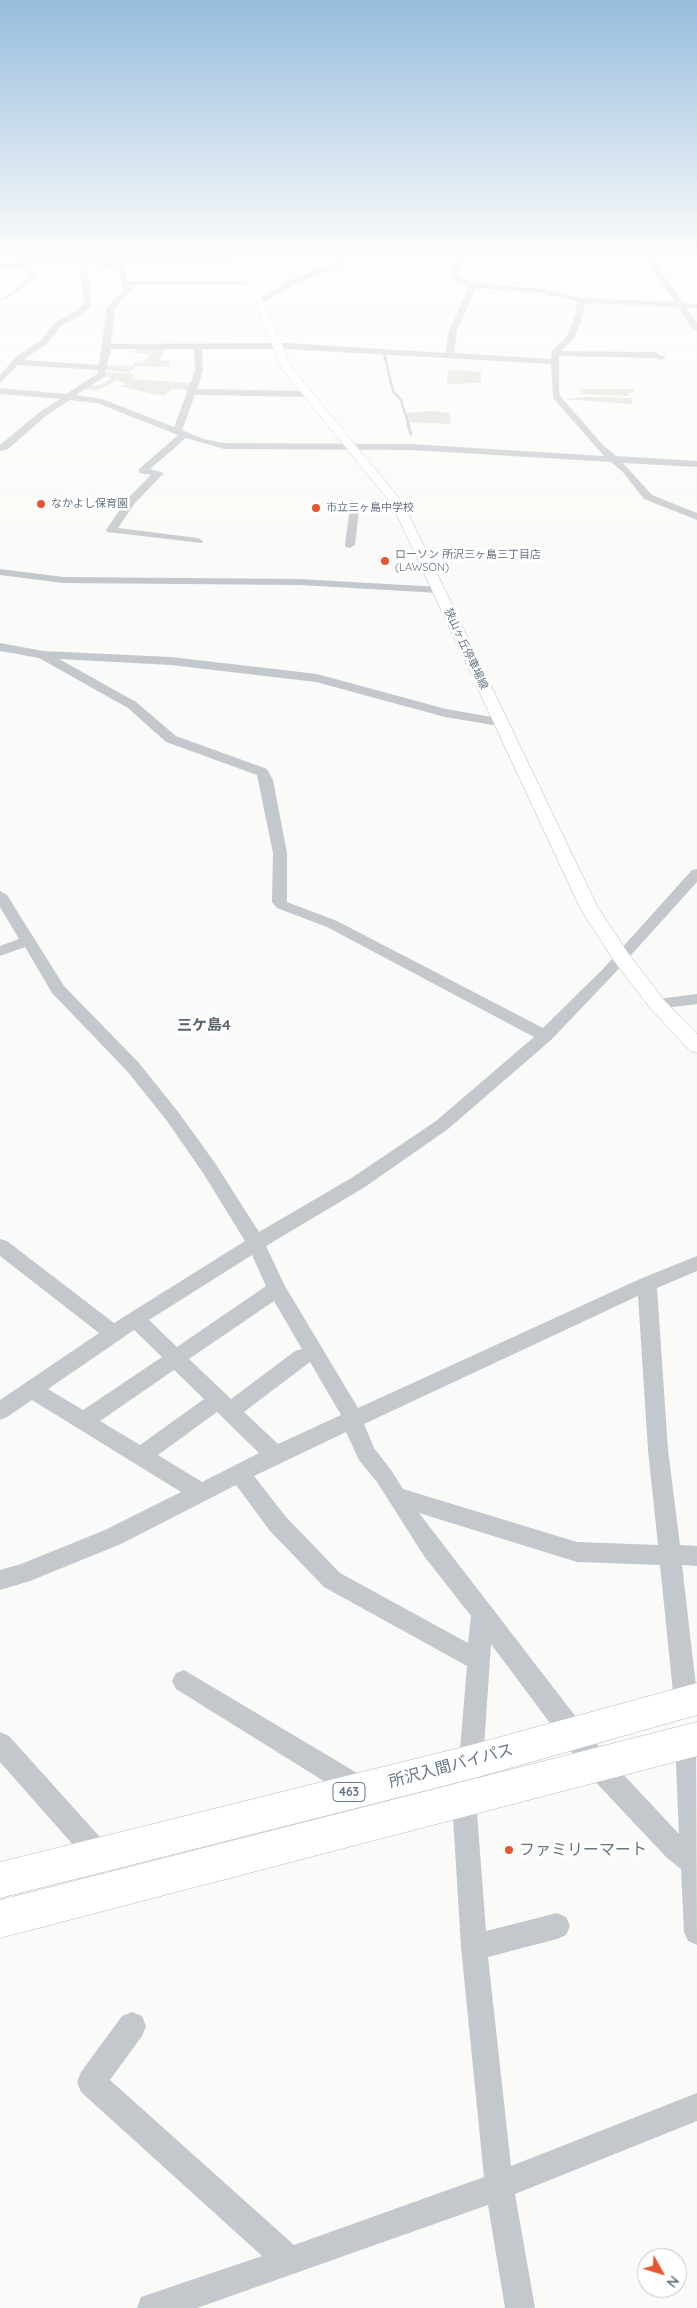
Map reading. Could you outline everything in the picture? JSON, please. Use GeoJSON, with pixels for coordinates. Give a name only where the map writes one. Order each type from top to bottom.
{"type":"FeatureCollection","features":[{"type":"Feature","properties":{"kind":"highway","name":"所沢入間バイパス"},"geometry":{"type":"LineString","coordinates":[[0,1880],[471,1762],[692,1700]]}},
{"type":"Feature","properties":{"kind":"highway"},"geometry":{"type":"LineString","coordinates":[[0,1919],[692,1741]]}},
{"type":"Feature","properties":{"kind":"main road","name":"狭山ヶ丘停車場線"},"geometry":{"type":"LineString","coordinates":[[282,360],[287,370],[399,508],[589,908],[621,958],[657,1004],[697,1046]]}},
{"type":"Feature","properties":{"kind":"street"},"geometry":{"type":"LineString","coordinates":[[0,380],[19,360]]}},
{"type":"Feature","properties":{"kind":"street"},"geometry":{"type":"LineString","coordinates":[[0,448],[6,447],[44,413],[98,378],[104,360]]}},
{"type":"Feature","properties":{"kind":"street"},"geometry":{"type":"LineString","coordinates":[[198,541],[111,530],[131,501],[159,473],[142,471],[181,433],[199,372],[199,360]]}},
{"type":"Feature","properties":{"kind":"street"},"geometry":{"type":"LineString","coordinates":[[555,360],[555,391],[557,398],[600,447],[632,477],[648,497],[697,517]]}},
{"type":"Feature","properties":{"kind":"street"},"geometry":{"type":"LineString","coordinates":[[16,362],[102,368]]}},
{"type":"Feature","properties":{"kind":"street"},"geometry":{"type":"LineString","coordinates":[[0,391],[71,397],[109,404],[181,433],[224,446],[421,447],[697,464]]}},
{"type":"Feature","properties":{"kind":"street"},"geometry":{"type":"LineString","coordinates":[[192,392],[307,394]]}},
{"type":"Feature","properties":{"kind":"street"},"geometry":{"type":"LineString","coordinates":[[350,545],[354,508],[399,508]]}},
{"type":"Feature","properties":{"kind":"street"},"geometry":{"type":"LineString","coordinates":[[0,572],[63,580],[124,579],[290,582],[439,590]]}},
{"type":"Feature","properties":{"kind":"street"},"geometry":{"type":"LineString","coordinates":[[0,648],[43,655],[171,661],[317,678],[445,713],[499,722]]}},
{"type":"Feature","properties":{"kind":"street"},"geometry":{"type":"LineString","coordinates":[[43,655],[132,705],[171,739],[262,772],[266,780],[280,853],[279,902],[282,906],[332,924],[545,1036]]}},
{"type":"Feature","properties":{"kind":"street"},"geometry":{"type":"LineString","coordinates":[[0,1411],[135,1319],[256,1243],[359,1182],[442,1125],[545,1036],[621,958],[697,873]]}},
{"type":"Feature","properties":{"kind":"street"},"geometry":{"type":"LineString","coordinates":[[0,895],[58,989],[133,1067],[173,1117],[209,1168],[256,1243],[277,1289],[353,1418],[354,1427],[366,1454],[384,1476],[432,1549],[574,1732],[597,1765],[676,1849],[695,1865]]}},
{"type":"Feature","properties":{"kind":"street"},"geometry":{"type":"LineString","coordinates":[[0,951],[28,941]]}},
{"type":"Feature","properties":{"kind":"street"},"geometry":{"type":"LineString","coordinates":[[657,1004],[697,999]]}},
{"type":"Feature","properties":{"kind":"street"},"geometry":{"type":"LineString","coordinates":[[0,1246],[114,1334]]}},
{"type":"Feature","properties":{"kind":"street"},"geometry":{"type":"LineString","coordinates":[[0,1580],[22,1574],[113,1537],[200,1492],[240,1474],[275,1454],[697,1263]]}},
{"type":"Feature","properties":{"kind":"street"},"geometry":{"type":"LineString","coordinates":[[647,1284],[658,1450],[670,1556],[692,1700]]}},
{"type":"Feature","properties":{"kind":"street"},"geometry":{"type":"LineString","coordinates":[[84,1421],[277,1289]]}},
{"type":"Feature","properties":{"kind":"street"},"geometry":{"type":"LineString","coordinates":[[135,1319],[275,1454]]}},
{"type":"Feature","properties":{"kind":"street"},"geometry":{"type":"LineString","coordinates":[[141,1456],[302,1357],[314,1353]]}},
{"type":"Feature","properties":{"kind":"street"},"geometry":{"type":"LineString","coordinates":[[31,1390],[200,1492]]}},
{"type":"Feature","properties":{"kind":"street"},"geometry":{"type":"LineString","coordinates":[[240,1474],[278,1524],[332,1580],[478,1661]]}},
{"type":"Feature","properties":{"kind":"street"},"geometry":{"type":"LineString","coordinates":[[396,1496],[577,1552],[697,1556]]}},
{"type":"Feature","properties":{"kind":"street"},"geometry":{"type":"LineString","coordinates":[[471,1762],[482,1615]]}},
{"type":"Feature","properties":{"kind":"street"},"geometry":{"type":"LineString","coordinates":[[184,1681],[361,1790]]}},
{"type":"Feature","properties":{"kind":"street"},"geometry":{"type":"LineString","coordinates":[[692,1741],[697,1932]]}},
{"type":"Feature","properties":{"kind":"street"},"geometry":{"type":"LineString","coordinates":[[0,1744],[99,1855]]}},
{"type":"Feature","properties":{"kind":"street"},"geometry":{"type":"LineString","coordinates":[[464,1800],[474,1948],[499,2186],[520,2308]]}},
{"type":"Feature","properties":{"kind":"street"},"geometry":{"type":"LineString","coordinates":[[474,1948],[557,1926]]}},
{"type":"Feature","properties":{"kind":"street"},"geometry":{"type":"LineString","coordinates":[[132,2026],[91,2082],[290,2262]]}},
{"type":"Feature","properties":{"kind":"street"},"geometry":{"type":"LineString","coordinates":[[166,2306],[499,2186],[697,2107]]}},
{"type":"Feature","properties":{"kind":"shaded area"},"geometry":{"type":"Polygon","coordinates":[[[146,360],[170,361],[169,367],[136,366],[130,372],[105,370],[105,365],[133,366],[135,362],[144,363],[146,360]]]}},
{"type":"Feature","properties":{"kind":"shaded area"},"geometry":{"type":"Polygon","coordinates":[[[448,370],[481,372],[481,383],[447,384],[448,370]]]}},
{"type":"Feature","properties":{"kind":"shaded area"},"geometry":{"type":"Polygon","coordinates":[[[104,372],[135,374],[132,379],[193,383],[190,391],[173,388],[164,396],[118,386],[127,385],[117,380],[97,391],[85,389],[90,385],[101,385],[112,378],[102,376],[104,372]]]}},
{"type":"Feature","properties":{"kind":"shaded area"},"geometry":{"type":"Polygon","coordinates":[[[580,389],[634,389],[634,392],[628,393],[628,396],[581,395],[580,389]]]}},
{"type":"Feature","properties":{"kind":"shaded area"},"geometry":{"type":"Polygon","coordinates":[[[587,397],[632,398],[633,401],[632,404],[562,399],[587,397]]]}},
{"type":"Feature","properties":{"kind":"shaded area"},"geometry":{"type":"Polygon","coordinates":[[[433,411],[449,413],[451,424],[408,422],[405,413],[433,411]]]}},
{"type":"Feature","properties":{"kind":"waterway"},"geometry":{"type":"LineString","coordinates":[[386,360],[393,391],[401,400],[409,426]]}},
{"type":"Feature","properties":{"kind":"waterway"},"geometry":{"type":"LineString","coordinates":[[408,425],[411,434]]}},
{"type":"Feature","properties":{"kind":"place","name":"なかよし保育園"},"geometry":{"type":"Point","coordinates":[41,504]}},
{"type":"Feature","properties":{"kind":"place","name":"市立三ヶ島中学校"},"geometry":{"type":"Point","coordinates":[316,508]}},
{"type":"Feature","properties":{"kind":"place","name":"ローソン 所沢三ヶ島三丁目店 (LAWSON)"},"geometry":{"type":"Point","coordinates":[385,561]}},
{"type":"Feature","properties":{"kind":"place","name":"ファミリーマート"},"geometry":{"type":"Point","coordinates":[509,1850]}},
{"type":"Feature","properties":{"kind":"district","name":"三ケ島4"},"geometry":{"type":"Point","coordinates":[204,1025]}}]}
